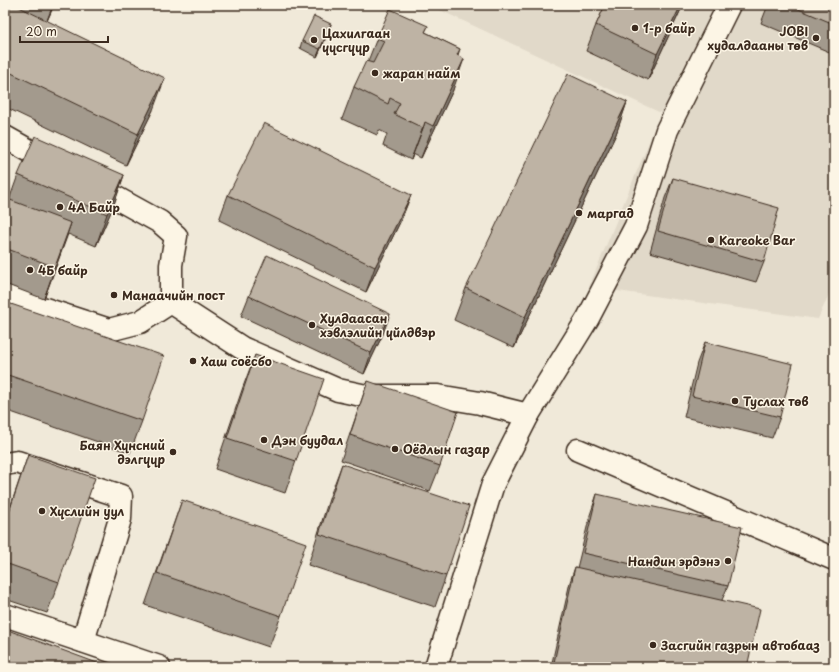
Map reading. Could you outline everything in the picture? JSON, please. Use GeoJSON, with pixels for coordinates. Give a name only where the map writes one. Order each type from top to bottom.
{"type":"FeatureCollection","features":[{"type":"Feature","properties":{"kind":"street"},"geometry":{"type":"LineString","coordinates":[[436,667],[493,484],[528,415],[588,318],[636,226],[666,130],[729,5]]}},
{"type":"Feature","properties":{"kind":"street"},"geometry":{"type":"LineString","coordinates":[[5,137],[160,222],[176,236],[171,266],[170,302]]}},
{"type":"Feature","properties":{"kind":"street"},"geometry":{"type":"LineString","coordinates":[[5,296],[109,330],[140,322],[170,302]]}},
{"type":"Feature","properties":{"kind":"street"},"geometry":{"type":"LineString","coordinates":[[170,302],[242,348],[338,390],[366,396],[438,396],[480,403],[528,415]]}},
{"type":"Feature","properties":{"kind":"street"},"geometry":{"type":"LineString","coordinates":[[578,450],[834,559]]}},
{"type":"Feature","properties":{"kind":"street"},"geometry":{"type":"LineString","coordinates":[[5,464],[17,462],[120,496],[120,520],[83,641]]}},
{"type":"Feature","properties":{"kind":"street"},"geometry":{"type":"LineString","coordinates":[[5,615],[159,667]]}},
{"type":"Feature","properties":{"kind":"shaded area"},"geometry":{"type":"Polygon","coordinates":[[[429,5],[834,5],[834,283],[818,319],[589,287],[661,113],[429,5]]]}},
{"type":"Feature","properties":{"kind":"building"},"geometry":{"type":"Polygon","coordinates":[[[5,5],[15,5],[165,78],[138,134],[5,70],[5,5]]]}},
{"type":"Feature","properties":{"kind":"building"},"geometry":{"type":"Polygon","coordinates":[[[605,5],[681,5],[657,54],[596,25],[605,5]]]}},
{"type":"Feature","properties":{"kind":"building"},"geometry":{"type":"Polygon","coordinates":[[[789,5],[834,5],[834,24],[789,5]]]}},
{"type":"Feature","properties":{"kind":"building"},"geometry":{"type":"Polygon","coordinates":[[[390,9],[428,26],[425,32],[460,49],[457,55],[464,59],[433,126],[425,122],[423,128],[394,114],[400,103],[390,98],[388,104],[354,87],[366,61],[373,63],[384,41],[377,38],[390,9]]]}},
{"type":"Feature","properties":{"kind":"building","name":"Цахилгаан үүсгүүр"},"geometry":{"type":"Polygon","coordinates":[[[314,16],[331,24],[320,49],[302,41],[314,16]]]}},
{"type":"Feature","properties":{"kind":"building"},"geometry":{"type":"Polygon","coordinates":[[[568,74],[627,102],[525,317],[466,288],[568,74]]]}},
{"type":"Feature","properties":{"kind":"building"},"geometry":{"type":"Polygon","coordinates":[[[264,123],[411,195],[375,267],[228,195],[264,123]]]}},
{"type":"Feature","properties":{"kind":"building"},"geometry":{"type":"Polygon","coordinates":[[[35,136],[124,175],[107,214],[18,175],[35,136]]]}},
{"type":"Feature","properties":{"kind":"building"},"geometry":{"type":"Polygon","coordinates":[[[673,178],[779,208],[764,262],[658,231],[673,178]]]}},
{"type":"Feature","properties":{"kind":"building"},"geometry":{"type":"Polygon","coordinates":[[[5,198],[71,223],[55,267],[5,248],[5,198]]]}},
{"type":"Feature","properties":{"kind":"building"},"geometry":{"type":"Polygon","coordinates":[[[267,255],[390,314],[371,353],[249,296],[267,255]]]}},
{"type":"Feature","properties":{"kind":"building"},"geometry":{"type":"Polygon","coordinates":[[[5,302],[164,356],[142,421],[5,374],[5,302]]]}},
{"type":"Feature","properties":{"kind":"building"},"geometry":{"type":"Polygon","coordinates":[[[705,342],[793,364],[780,417],[692,396],[705,342]]]}},
{"type":"Feature","properties":{"kind":"building","name":"Дэн буудал"},"geometry":{"type":"Polygon","coordinates":[[[255,355],[324,379],[296,461],[227,438],[255,355]]]}},
{"type":"Feature","properties":{"kind":"building"},"geometry":{"type":"Polygon","coordinates":[[[368,381],[458,412],[440,466],[350,435],[368,381]]]}},
{"type":"Feature","properties":{"kind":"building"},"geometry":{"type":"Polygon","coordinates":[[[28,455],[95,478],[59,582],[5,563],[5,524],[28,455]]]}},
{"type":"Feature","properties":{"kind":"building"},"geometry":{"type":"Polygon","coordinates":[[[342,464],[469,506],[446,576],[319,534],[342,464]]]}},
{"type":"Feature","properties":{"kind":"building"},"geometry":{"type":"Polygon","coordinates":[[[597,494],[742,527],[728,586],[583,553],[597,494]]]}},
{"type":"Feature","properties":{"kind":"building"},"geometry":{"type":"Polygon","coordinates":[[[182,500],[306,543],[281,616],[157,573],[182,500]]]}},
{"type":"Feature","properties":{"kind":"building","name":"Засгийн газрын автобааз"},"geometry":{"type":"Polygon","coordinates":[[[575,567],[760,609],[747,667],[553,667],[575,567]]]}},
{"type":"Feature","properties":{"kind":"building"},"geometry":{"type":"Polygon","coordinates":[[[5,629],[108,667],[5,667],[5,629]]]}},
{"type":"Feature","properties":{"kind":"place","name":"1-р байр"},"geometry":{"type":"Point","coordinates":[635,28]}},
{"type":"Feature","properties":{"kind":"place","name":"JOBI худалдааны төв"},"geometry":{"type":"Point","coordinates":[816,38]}},
{"type":"Feature","properties":{"kind":"place","name":"Цахилгаан үүсгүүр"},"geometry":{"type":"Point","coordinates":[314,40]}},
{"type":"Feature","properties":{"kind":"place","name":"жаран найм"},"geometry":{"type":"Point","coordinates":[375,73]}},
{"type":"Feature","properties":{"kind":"place","name":"4А Байр"},"geometry":{"type":"Point","coordinates":[60,207]}},
{"type":"Feature","properties":{"kind":"place","name":"маргад"},"geometry":{"type":"Point","coordinates":[579,213]}},
{"type":"Feature","properties":{"kind":"place","name":"Kareoke Bar"},"geometry":{"type":"Point","coordinates":[711,240]}},
{"type":"Feature","properties":{"kind":"place","name":"4Б байр"},"geometry":{"type":"Point","coordinates":[30,270]}},
{"type":"Feature","properties":{"kind":"place","name":"Манаачийн пост"},"geometry":{"type":"Point","coordinates":[114,295]}},
{"type":"Feature","properties":{"kind":"place","name":"Хулдаасан хэвлэлийн үйлдвэр"},"geometry":{"type":"Point","coordinates":[312,325]}},
{"type":"Feature","properties":{"kind":"place","name":"Хаш соёсбо"},"geometry":{"type":"Point","coordinates":[193,361]}},
{"type":"Feature","properties":{"kind":"place","name":"Туслах төв"},"geometry":{"type":"Point","coordinates":[735,401]}},
{"type":"Feature","properties":{"kind":"place","name":"Дэн буудал"},"geometry":{"type":"Point","coordinates":[264,440]}},
{"type":"Feature","properties":{"kind":"place","name":"Оёдлын газар"},"geometry":{"type":"Point","coordinates":[395,449]}},
{"type":"Feature","properties":{"kind":"place","name":"Баян Хүнсний дэлгүүр"},"geometry":{"type":"Point","coordinates":[173,452]}},
{"type":"Feature","properties":{"kind":"place","name":"Хүслийн уул"},"geometry":{"type":"Point","coordinates":[42,511]}},
{"type":"Feature","properties":{"kind":"place","name":"Нандин эрдэнэ"},"geometry":{"type":"Point","coordinates":[728,561]}},
{"type":"Feature","properties":{"kind":"place","name":"Засгийн газрын автобааз"},"geometry":{"type":"Point","coordinates":[653,645]}}]}
